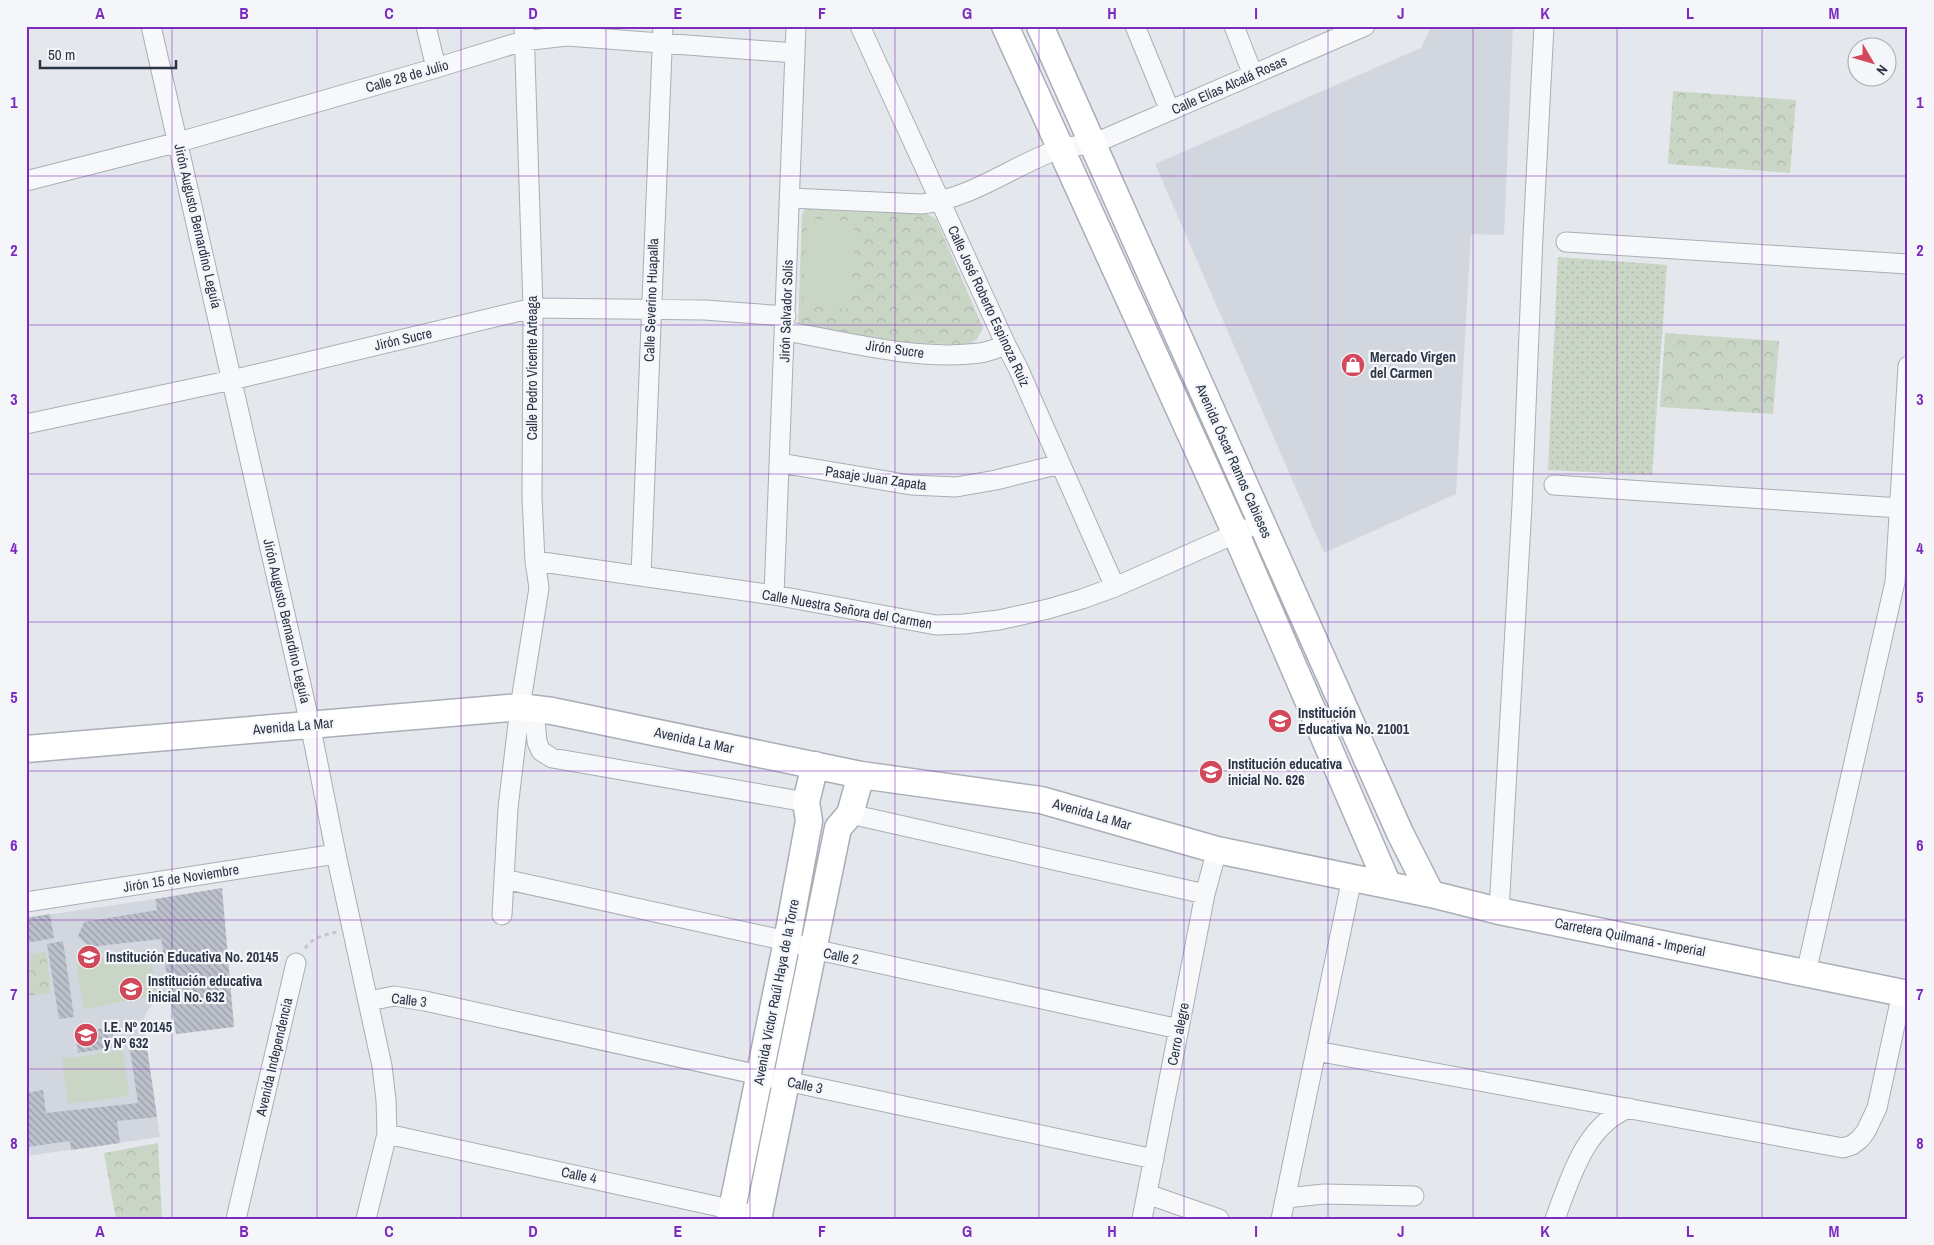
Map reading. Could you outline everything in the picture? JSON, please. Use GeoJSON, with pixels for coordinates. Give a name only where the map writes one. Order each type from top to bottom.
{"type":"FeatureCollection","features":[{"type":"Feature","properties":{"kind":"street","name":"Jirón Augusto Bernardino Leguía"},"geometry":{"type":"LineString","coordinates":[[151,26],[310,724],[382,1066],[387,1134],[366,1219]]}},
{"type":"Feature","properties":{"kind":"street"},"geometry":{"type":"LineString","coordinates":[[426,26],[436,68]]}},
{"type":"Feature","properties":{"kind":"street","name":"Jirón Salvador Solís"},"geometry":{"type":"LineString","coordinates":[[774,595],[796,26]]}},
{"type":"Feature","properties":{"kind":"street","name":"Calle José Roberto Espinoza Ruíz"},"geometry":{"type":"LineString","coordinates":[[860,26],[1006,346],[1018,368],[1115,587]]}},
{"type":"Feature","properties":{"kind":"street","name":"Avenida Óscar Ramos Cabieses"},"geometry":{"type":"LineString","coordinates":[[1006,26],[1236,534],[1388,885]]}},
{"type":"Feature","properties":{"kind":"street","name":"Avenida Óscar Ramos Cabieses"},"geometry":{"type":"LineString","coordinates":[[1040,26],[1400,833],[1431,894]]}},
{"type":"Feature","properties":{"kind":"street"},"geometry":{"type":"LineString","coordinates":[[1135,26],[1170,111]]}},
{"type":"Feature","properties":{"kind":"street"},"geometry":{"type":"LineString","coordinates":[[1234,26],[1253,75]]}},
{"type":"Feature","properties":{"kind":"street","name":"Calle Elías Alcalá Rosas"},"geometry":{"type":"LineString","coordinates":[[790,198],[922,204],[941,202],[966,194],[1060,148],[1093,144],[1170,111],[1253,75],[1332,33],[1365,26]]}},
{"type":"Feature","properties":{"kind":"street"},"geometry":{"type":"LineString","coordinates":[[1499,911],[1522,505],[1544,26]]}},
{"type":"Feature","properties":{"kind":"street","name":"Calle 28 de Julio"},"geometry":{"type":"LineString","coordinates":[[26,180],[178,142],[436,68],[523,34],[567,36],[662,34],[795,53]]}},
{"type":"Feature","properties":{"kind":"street","name":"Calle Pedro Vicente Arteaga"},"geometry":{"type":"LineString","coordinates":[[523,34],[533,308],[532,498],[535,561],[539,588],[527,708]]}},
{"type":"Feature","properties":{"kind":"street","name":"Calle Severino Huapalla"},"geometry":{"type":"LineString","coordinates":[[641,575],[662,34]]}},
{"type":"Feature","properties":{"kind":"street"},"geometry":{"type":"LineString","coordinates":[[1566,242],[1908,264]]}},
{"type":"Feature","properties":{"kind":"street","name":"Jirón Sucre"},"geometry":{"type":"LineString","coordinates":[[26,424],[232,380],[533,308],[705,310],[785,324],[897,350],[942,355],[982,353],[1006,346]]}},
{"type":"Feature","properties":{"kind":"street"},"geometry":{"type":"LineString","coordinates":[[1806,973],[1896,582],[1908,366]]}},
{"type":"Feature","properties":{"kind":"street","name":"Pasaje Juan Zapata"},"geometry":{"type":"LineString","coordinates":[[780,463],[911,485],[956,487],[996,480],[1060,464]]}},
{"type":"Feature","properties":{"kind":"street"},"geometry":{"type":"LineString","coordinates":[[1554,485],[1900,508]]}},
{"type":"Feature","properties":{"kind":"street","name":"Calle Nuestra Señora del Carmen"},"geometry":{"type":"LineString","coordinates":[[535,561],[774,595],[936,625],[964,624],[999,620],[1048,609],[1115,587],[1262,521]]}},
{"type":"Feature","properties":{"kind":"street"},"geometry":{"type":"LineString","coordinates":[[527,708],[541,752],[552,758],[806,802]]}},
{"type":"Feature","properties":{"kind":"street"},"geometry":{"type":"LineString","coordinates":[[502,915],[508,808],[527,708]]}},
{"type":"Feature","properties":{"kind":"street","name":"Avenida La Mar"},"geometry":{"type":"LineString","coordinates":[[26,749],[310,724],[527,708],[552,710],[861,775],[1041,800],[1217,850],[1352,878]]}},
{"type":"Feature","properties":{"kind":"street","name":"Avenida Víctor Raúl Haya de la Torre"},"geometry":{"type":"LineString","coordinates":[[731,1214],[787,942],[809,821],[806,802],[815,765]]}},
{"type":"Feature","properties":{"kind":"street","name":"Avenida Víctor Raúl Haya de la Torre"},"geometry":{"type":"LineString","coordinates":[[762,1218],[786,1081],[838,828],[850,814],[861,775]]}},
{"type":"Feature","properties":{"kind":"street"},"geometry":{"type":"LineString","coordinates":[[850,814],[1205,894]]}},
{"type":"Feature","properties":{"kind":"street","name":"Cerro alegre"},"geometry":{"type":"LineString","coordinates":[[1142,1219],[1205,894],[1217,850]]}},
{"type":"Feature","properties":{"kind":"street","name":"Jirón 15 de Noviembre"},"geometry":{"type":"LineString","coordinates":[[26,902],[336,854]]}},
{"type":"Feature","properties":{"kind":"street"},"geometry":{"type":"LineString","coordinates":[[1280,1219],[1286,1198],[1352,878]]}},
{"type":"Feature","properties":{"kind":"street","name":"Carretera Quilmaná - Imperial"},"geometry":{"type":"LineString","coordinates":[[1352,878],[1431,894],[1499,911],[1905,994]]}},
{"type":"Feature","properties":{"kind":"street","name":"Calle 2"},"geometry":{"type":"LineString","coordinates":[[504,879],[1179,1029]]}},
{"type":"Feature","properties":{"kind":"street","name":"Avenida Independencia"},"geometry":{"type":"LineString","coordinates":[[236,1219],[296,963]]}},
{"type":"Feature","properties":{"kind":"street"},"geometry":{"type":"LineString","coordinates":[[1316,1051],[1843,1148],[1860,1140],[1877,1108],[1905,994]]}},
{"type":"Feature","properties":{"kind":"street","name":"Calle 3"},"geometry":{"type":"LineString","coordinates":[[369,1000],[394,996],[425,1001],[786,1081],[1154,1159]]}},
{"type":"Feature","properties":{"kind":"street"},"geometry":{"type":"LineString","coordinates":[[1555,1219],[1577,1163],[1587,1144],[1603,1126],[1620,1112],[1629,1108]]}},
{"type":"Feature","properties":{"kind":"street","name":"Calle 4"},"geometry":{"type":"LineString","coordinates":[[387,1134],[731,1214],[762,1218]]}},
{"type":"Feature","properties":{"kind":"street"},"geometry":{"type":"LineString","coordinates":[[1147,1194],[1219,1219]]}},
{"type":"Feature","properties":{"kind":"street"},"geometry":{"type":"LineString","coordinates":[[1286,1198],[1324,1194],[1414,1196]]}},
{"type":"Feature","properties":{"kind":"path"},"geometry":{"type":"LineString","coordinates":[[296,963],[310,942],[321,935],[352,928]]}},
{"type":"Feature","properties":{"kind":"shaded area","name":"Mercado Virgen del Carmen"},"geometry":{"type":"Polygon","coordinates":[[[1431,26],[1513,26],[1504,235],[1471,234],[1456,494],[1324,553],[1155,164],[1421,48],[1431,26]]]}},
{"type":"Feature","properties":{"kind":"shaded area","name":"I.E. Nº 20145 y Nº 632"},"geometry":{"type":"Polygon","coordinates":[[[155,899],[170,996],[152,1005],[146,1013],[143,1023],[160,1137],[26,1156],[26,918],[155,899]]]}},
{"type":"Feature","properties":{"kind":"green space"},"geometry":{"type":"Polygon","coordinates":[[[1673,91],[1796,100],[1790,173],[1668,164],[1673,91]]]}},
{"type":"Feature","properties":{"kind":"green space"},"geometry":{"type":"Polygon","coordinates":[[[805,208],[924,212],[936,219],[983,328],[977,339],[968,345],[900,342],[798,325],[802,215],[805,208]]]}},
{"type":"Feature","properties":{"kind":"green space"},"geometry":{"type":"Polygon","coordinates":[[[807,219],[855,221],[851,309],[803,306],[807,219]]]}},
{"type":"Feature","properties":{"kind":"green space"},"geometry":{"type":"Polygon","coordinates":[[[1558,257],[1667,265],[1652,475],[1548,470],[1558,257]]]}},
{"type":"Feature","properties":{"kind":"green space"},"geometry":{"type":"Polygon","coordinates":[[[1665,333],[1779,341],[1773,414],[1660,407],[1665,333]]]}},
{"type":"Feature","properties":{"kind":"green space"},"geometry":{"type":"Polygon","coordinates":[[[150,949],[157,995],[84,1009],[76,963],[150,949]]]}},
{"type":"Feature","properties":{"kind":"green space"},"geometry":{"type":"Polygon","coordinates":[[[46,952],[51,993],[29,996],[26,954],[46,952]]]}},
{"type":"Feature","properties":{"kind":"green space"},"geometry":{"type":"Polygon","coordinates":[[[123,1050],[129,1096],[68,1104],[62,1059],[123,1050]]]}},
{"type":"Feature","properties":{"kind":"green space"},"geometry":{"type":"Polygon","coordinates":[[[158,1143],[162,1219],[116,1219],[104,1153],[158,1143]]]}},
{"type":"Feature","properties":{"kind":"building"},"geometry":{"type":"Polygon","coordinates":[[[222,888],[234,1027],[176,1034],[161,939],[89,947],[78,936],[84,922],[157,910],[155,899],[222,888]]]}},
{"type":"Feature","properties":{"kind":"building"},"geometry":{"type":"Polygon","coordinates":[[[50,914],[54,938],[26,943],[26,918],[50,914]]]}},
{"type":"Feature","properties":{"kind":"building"},"geometry":{"type":"Polygon","coordinates":[[[63,941],[74,1017],[59,1019],[47,944],[63,941]]]}},
{"type":"Feature","properties":{"kind":"building"},"geometry":{"type":"Polygon","coordinates":[[[112,1027],[115,1047],[78,1053],[75,1032],[112,1027]]]}},
{"type":"Feature","properties":{"kind":"building"},"geometry":{"type":"Polygon","coordinates":[[[147,1048],[157,1117],[117,1121],[120,1143],[71,1150],[70,1141],[28,1147],[26,1134],[26,1093],[43,1090],[46,1113],[138,1103],[130,1050],[147,1048]]]}},
{"type":"Feature","properties":{"kind":"place","name":"Mercado Virgen del Carmen"},"geometry":{"type":"Point","coordinates":[1353,365]}},
{"type":"Feature","properties":{"kind":"place","name":"Institución Educativa No. 21001"},"geometry":{"type":"Point","coordinates":[1280,721]}},
{"type":"Feature","properties":{"kind":"place","name":"Institución educativa inicial No. 626"},"geometry":{"type":"Point","coordinates":[1211,772]}},
{"type":"Feature","properties":{"kind":"place","name":"Institución Educativa No. 20145"},"geometry":{"type":"Point","coordinates":[89,957]}},
{"type":"Feature","properties":{"kind":"place","name":"Institución educativa inicial No. 632"},"geometry":{"type":"Point","coordinates":[131,989]}},
{"type":"Feature","properties":{"kind":"place","name":"I.E. Nº 20145 y Nº 632"},"geometry":{"type":"Point","coordinates":[86,1035]}}]}
